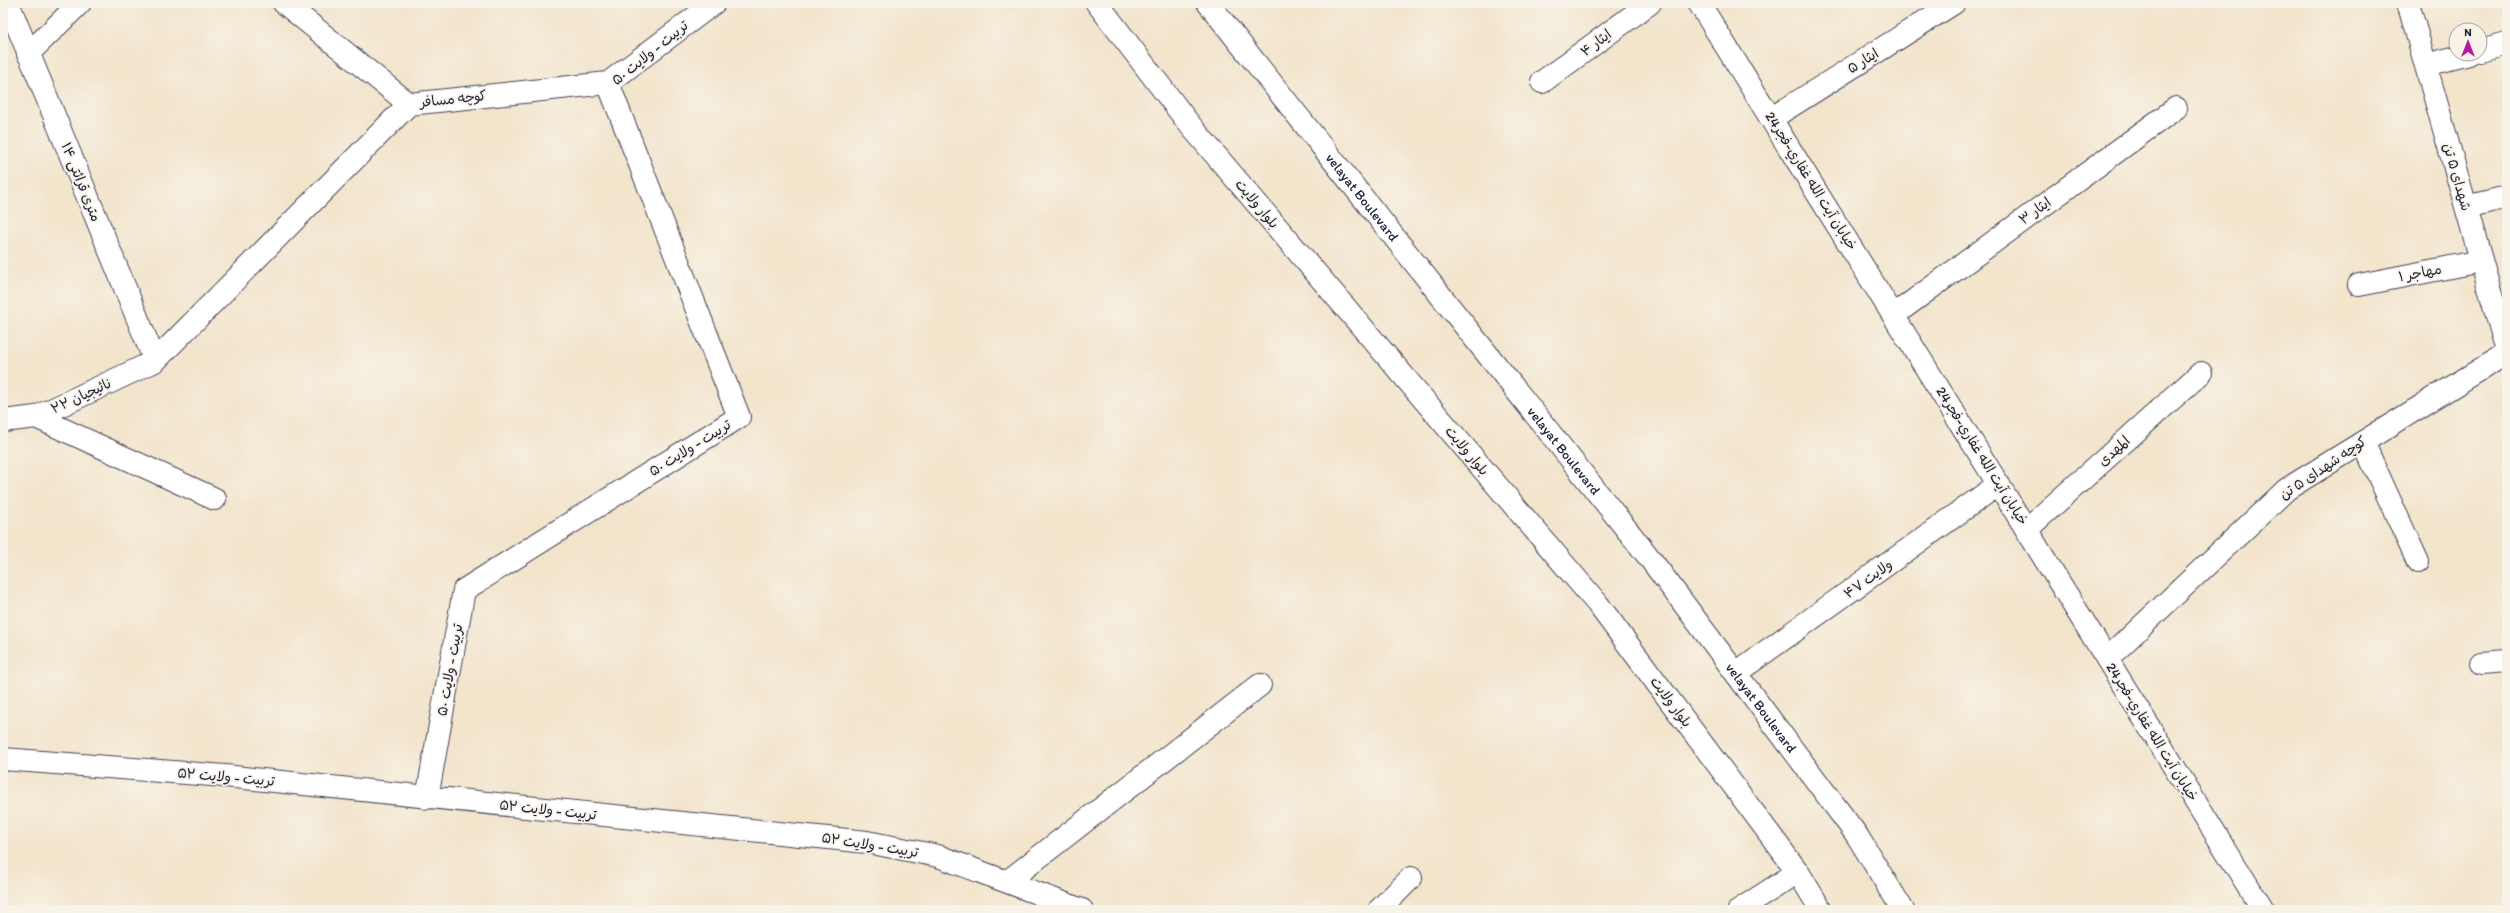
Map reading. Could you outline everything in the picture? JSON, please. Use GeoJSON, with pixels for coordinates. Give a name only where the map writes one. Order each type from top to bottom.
{"type":"FeatureCollection","features":[{"type":"Feature","properties":{"kind":"street","name":"۱۴ متری قرائتی"},"geometry":{"type":"LineString","coordinates":[[8,3],[155,361]]}},
{"type":"Feature","properties":{"kind":"street"},"geometry":{"type":"LineString","coordinates":[[28,54],[80,3]]}},
{"type":"Feature","properties":{"kind":"street","name":"کوچه مسافر"},"geometry":{"type":"LineString","coordinates":[[284,3],[409,104],[608,83]]}},
{"type":"Feature","properties":{"kind":"street","name":"تربیت - ولایت ۵۰"},"geometry":{"type":"LineString","coordinates":[[427,798],[464,590],[739,417],[608,83],[714,3]]}},
{"type":"Feature","properties":{"kind":"street","name":"بلوار ولایت"},"geometry":{"type":"LineString","coordinates":[[1097,3],[1190,125],[1597,603],[1798,872],[1821,910]]}},
{"type":"Feature","properties":{"kind":"street","name":"velayat Boulevard"},"geometry":{"type":"LineString","coordinates":[[1208,3],[1651,560],[1856,834],[1903,910]]}},
{"type":"Feature","properties":{"kind":"street","name":"ایثار ۴"},"geometry":{"type":"LineString","coordinates":[[1542,82],[1650,3]]}},
{"type":"Feature","properties":{"kind":"street","name":"خيابان آيت الله غفاري-فجر24"},"geometry":{"type":"LineString","coordinates":[[1699,3],[1772,118],[2263,910]]}},
{"type":"Feature","properties":{"kind":"street","name":"ایثار ۵"},"geometry":{"type":"LineString","coordinates":[[1772,118],[1954,3]]}},
{"type":"Feature","properties":{"kind":"street","name":"شهدای ۵ تن"},"geometry":{"type":"LineString","coordinates":[[2408,3],[2507,352]]}},
{"type":"Feature","properties":{"kind":"street"},"geometry":{"type":"LineString","coordinates":[[2488,49],[2507,44]]}},
{"type":"Feature","properties":{"kind":"street"},"geometry":{"type":"LineString","coordinates":[[2426,65],[2448,59]]}},
{"type":"Feature","properties":{"kind":"street"},"geometry":{"type":"LineString","coordinates":[[155,361],[409,104]]}},
{"type":"Feature","properties":{"kind":"street","name":"ایثار ۳"},"geometry":{"type":"LineString","coordinates":[[1894,315],[2176,108]]}},
{"type":"Feature","properties":{"kind":"street"},"geometry":{"type":"LineString","coordinates":[[2466,207],[2507,197]]}},
{"type":"Feature","properties":{"kind":"street","name":"مهاجر ۱"},"geometry":{"type":"LineString","coordinates":[[2359,285],[2481,261]]}},
{"type":"Feature","properties":{"kind":"street","name":"کوچه شهدای ۵ تن"},"geometry":{"type":"LineString","coordinates":[[2107,659],[2287,489],[2507,352]]}},
{"type":"Feature","properties":{"kind":"street","name":"نائیجیان ۲۲"},"geometry":{"type":"LineString","coordinates":[[3,421],[36,417],[155,361]]}},
{"type":"Feature","properties":{"kind":"street","name":"المهدی"},"geometry":{"type":"LineString","coordinates":[[2027,529],[2201,373]]}},
{"type":"Feature","properties":{"kind":"street"},"geometry":{"type":"LineString","coordinates":[[36,417],[215,499]]}},
{"type":"Feature","properties":{"kind":"street"},"geometry":{"type":"LineString","coordinates":[[2363,442],[2418,562]]}},
{"type":"Feature","properties":{"kind":"street","name":"ولایت ۴۷"},"geometry":{"type":"LineString","coordinates":[[1736,673],[1999,484]]}},
{"type":"Feature","properties":{"kind":"street"},"geometry":{"type":"LineString","coordinates":[[2481,663],[2507,661]]}},
{"type":"Feature","properties":{"kind":"street"},"geometry":{"type":"LineString","coordinates":[[1008,881],[1260,685]]}},
{"type":"Feature","properties":{"kind":"street","name":"تربیت - ولایت ۵۲"},"geometry":{"type":"LineString","coordinates":[[3,759],[225,776],[427,798],[867,842],[938,856],[1082,910]]}},
{"type":"Feature","properties":{"kind":"street"},"geometry":{"type":"LineString","coordinates":[[1738,910],[1798,872]]}},
{"type":"Feature","properties":{"kind":"street"},"geometry":{"type":"LineString","coordinates":[[1378,910],[1411,878]]}}]}
